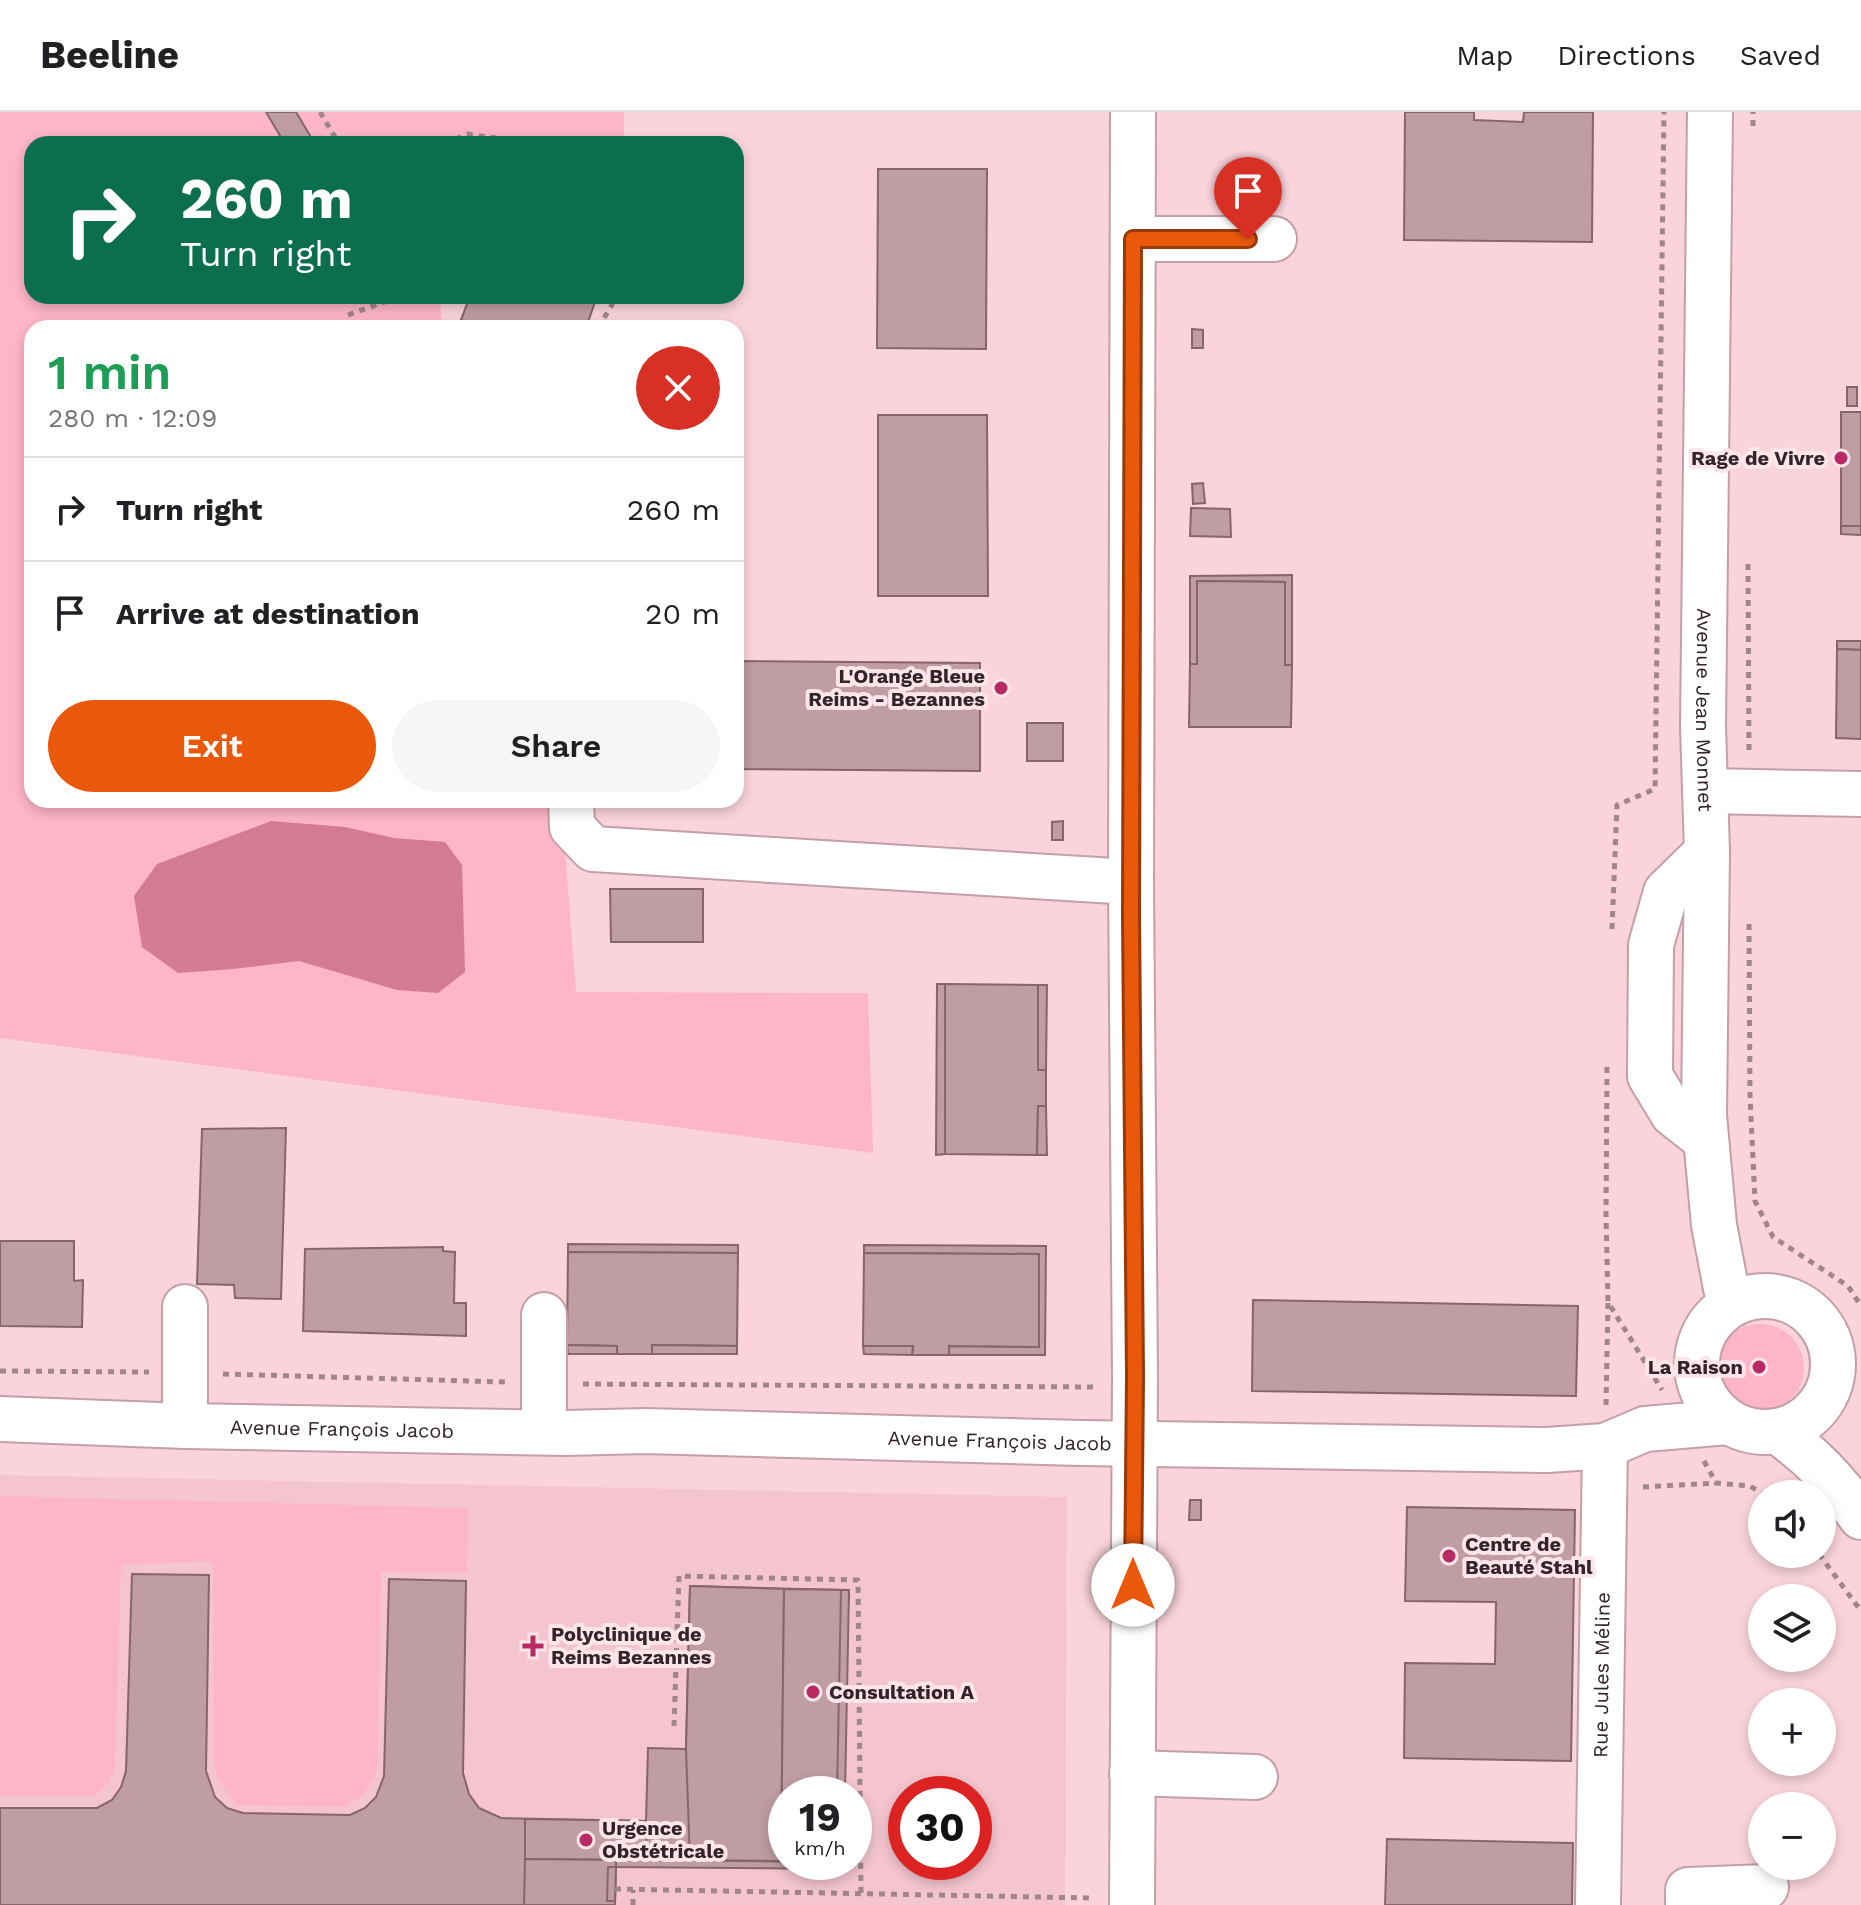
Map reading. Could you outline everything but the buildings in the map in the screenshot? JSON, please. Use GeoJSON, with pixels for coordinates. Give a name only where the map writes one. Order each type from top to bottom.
{"type":"FeatureCollection","features":[{"type":"Feature","properties":{"kind":"street"},"geometry":{"type":"LineString","coordinates":[[1112,1901],[1132,1773],[1133,112]]}},
{"type":"Feature","properties":{"kind":"street","name":"Avenue Jean Monnet"},"geometry":{"type":"LineString","coordinates":[[1710,112],[1703,711],[1707,852],[1704,1115],[1714,1225],[1726,1288],[1735,1303]]}},
{"type":"Feature","properties":{"kind":"street"},"geometry":{"type":"LineString","coordinates":[[1133,239],[1274,239]]}},
{"type":"Feature","properties":{"kind":"street"},"geometry":{"type":"LineString","coordinates":[[1705,791],[1861,794]]}},
{"type":"Feature","properties":{"kind":"street"},"geometry":{"type":"LineString","coordinates":[[571,808],[572,827],[593,849],[1131,882]]}},
{"type":"Feature","properties":{"kind":"street"},"geometry":{"type":"LineString","coordinates":[[1673,1407],[1709,1325],[1735,1303],[1751,1298],[1785,1299],[1814,1318],[1824,1331],[1832,1356],[1831,1381],[1824,1397],[1796,1421],[1849,1500]]}},
{"type":"Feature","properties":{"kind":"street"},"geometry":{"type":"LineString","coordinates":[[185,1307],[185,1426]]}},
{"type":"Feature","properties":{"kind":"street"},"geometry":{"type":"LineString","coordinates":[[544,1315],[544,1432]]}},
{"type":"Feature","properties":{"kind":"street","name":"Avenue François Jacob"},"geometry":{"type":"LineString","coordinates":[[0,1419],[185,1426],[645,1431],[1133,1444],[1547,1450],[1605,1446],[1673,1407],[1744,1429],[1796,1421]]}},
{"type":"Feature","properties":{"kind":"street","name":"Rue Jules Méline"},"geometry":{"type":"LineString","coordinates":[[1598,1905],[1605,1446]]}},
{"type":"Feature","properties":{"kind":"street"},"geometry":{"type":"LineString","coordinates":[[1132,1773],[1255,1777]]}},
{"type":"Feature","properties":{"kind":"street"},"geometry":{"type":"LineString","coordinates":[[1688,1905],[1688,1890],[1766,1887]]}},
{"type":"Feature","properties":{"kind":"path"},"geometry":{"type":"LineString","coordinates":[[320,112],[334,136]]}},
{"type":"Feature","properties":{"kind":"path"},"geometry":{"type":"LineString","coordinates":[[1612,942],[1617,805],[1655,789],[1664,112]]}},
{"type":"Feature","properties":{"kind":"path"},"geometry":{"type":"LineString","coordinates":[[1753,112],[1753,128]]}},
{"type":"Feature","properties":{"kind":"path"},"geometry":{"type":"LineString","coordinates":[[348,315],[379,304]]}},
{"type":"Feature","properties":{"kind":"path"},"geometry":{"type":"LineString","coordinates":[[1748,555],[1749,791]]}},
{"type":"Feature","properties":{"kind":"path"},"geometry":{"type":"LineString","coordinates":[[1749,913],[1750,1096],[1755,1201],[1773,1237],[1848,1286],[1861,1306]]}},
{"type":"Feature","properties":{"kind":"path"},"geometry":{"type":"LineString","coordinates":[[1605,1446],[1607,1064]]}},
{"type":"Feature","properties":{"kind":"path"},"geometry":{"type":"LineString","coordinates":[[1608,1302],[1716,1483],[1748,1486]]}},
{"type":"Feature","properties":{"kind":"path"},"geometry":{"type":"LineString","coordinates":[[1829,1568],[1861,1611]]}},
{"type":"Feature","properties":{"kind":"path"},"geometry":{"type":"LineString","coordinates":[[674,1726],[679,1576],[858,1580],[861,1894]]}},
{"type":"Feature","properties":{"kind":"path"},"geometry":{"type":"LineString","coordinates":[[615,1889],[1112,1901]]}},
{"type":"Feature","properties":{"kind":"path"},"geometry":{"type":"LineString","coordinates":[[633,1890],[633,1905]]}},
{"type":"Feature","properties":{"kind":"shaded area"},"geometry":{"type":"Polygon","coordinates":[[[0,112],[624,112],[624,136],[24,136],[24,304],[440,304],[442,320],[24,320],[24,808],[562,808],[576,992],[868,993],[873,1153],[0,1038],[0,112]]]}},
{"type":"Feature","properties":{"kind":"shaded area"},"geometry":{"type":"Polygon","coordinates":[[[271,821],[345,827],[394,838],[445,842],[462,865],[465,972],[438,993],[397,990],[299,961],[178,973],[142,947],[134,896],[157,864],[271,821]]]}},
{"type":"Feature","properties":{"kind":"shaded area"},"geometry":{"type":"Polygon","coordinates":[[[1760,1324],[1777,1328],[1791,1337],[1800,1351],[1804,1368],[1800,1385],[1791,1399],[1777,1408],[1760,1412],[1743,1408],[1729,1399],[1720,1385],[1716,1368],[1720,1351],[1729,1337],[1743,1328],[1760,1324]]]}},
{"type":"Feature","properties":{"kind":"shaded area","name":"Polyclinique de Reims Bezannes"},"geometry":{"type":"Polygon","coordinates":[[[0,1475],[1067,1497],[1065,1905],[0,1905],[0,1475]]]}},
{"type":"Feature","properties":{"kind":"shaded area"},"geometry":{"type":"Polygon","coordinates":[[[0,1496],[468,1508],[467,1573],[381,1571],[378,1763],[374,1779],[362,1796],[344,1807],[236,1805],[217,1778],[214,1761],[213,1562],[121,1564],[115,1768],[109,1783],[93,1797],[0,1796],[0,1496]]]}},
{"type":"Feature","properties":{"kind":"place","name":"Rage de Vivre"},"geometry":{"type":"Point","coordinates":[1841,458]}},
{"type":"Feature","properties":{"kind":"place","name":"L'Orange Bleue Reims - Bezannes"},"geometry":{"type":"Point","coordinates":[1001,688]}},
{"type":"Feature","properties":{"kind":"place","name":"La Raison"},"geometry":{"type":"Point","coordinates":[1759,1367]}},
{"type":"Feature","properties":{"kind":"place","name":"Centre de Beauté Stahl"},"geometry":{"type":"Point","coordinates":[1449,1556]}},
{"type":"Feature","properties":{"kind":"place","name":"Polyclinique de Reims Bezannes"},"geometry":{"type":"Point","coordinates":[533,1646]}},
{"type":"Feature","properties":{"kind":"place","name":"Consultation A"},"geometry":{"type":"Point","coordinates":[813,1692]}},
{"type":"Feature","properties":{"kind":"place","name":"Urgence Obstétricale"},"geometry":{"type":"Point","coordinates":[586,1840]}},
{"type":"Feature","properties":{"kind":"route"},"geometry":{"type":"LineString","coordinates":[[1133,1585],[1133,239],[1248,239]]}}]}
